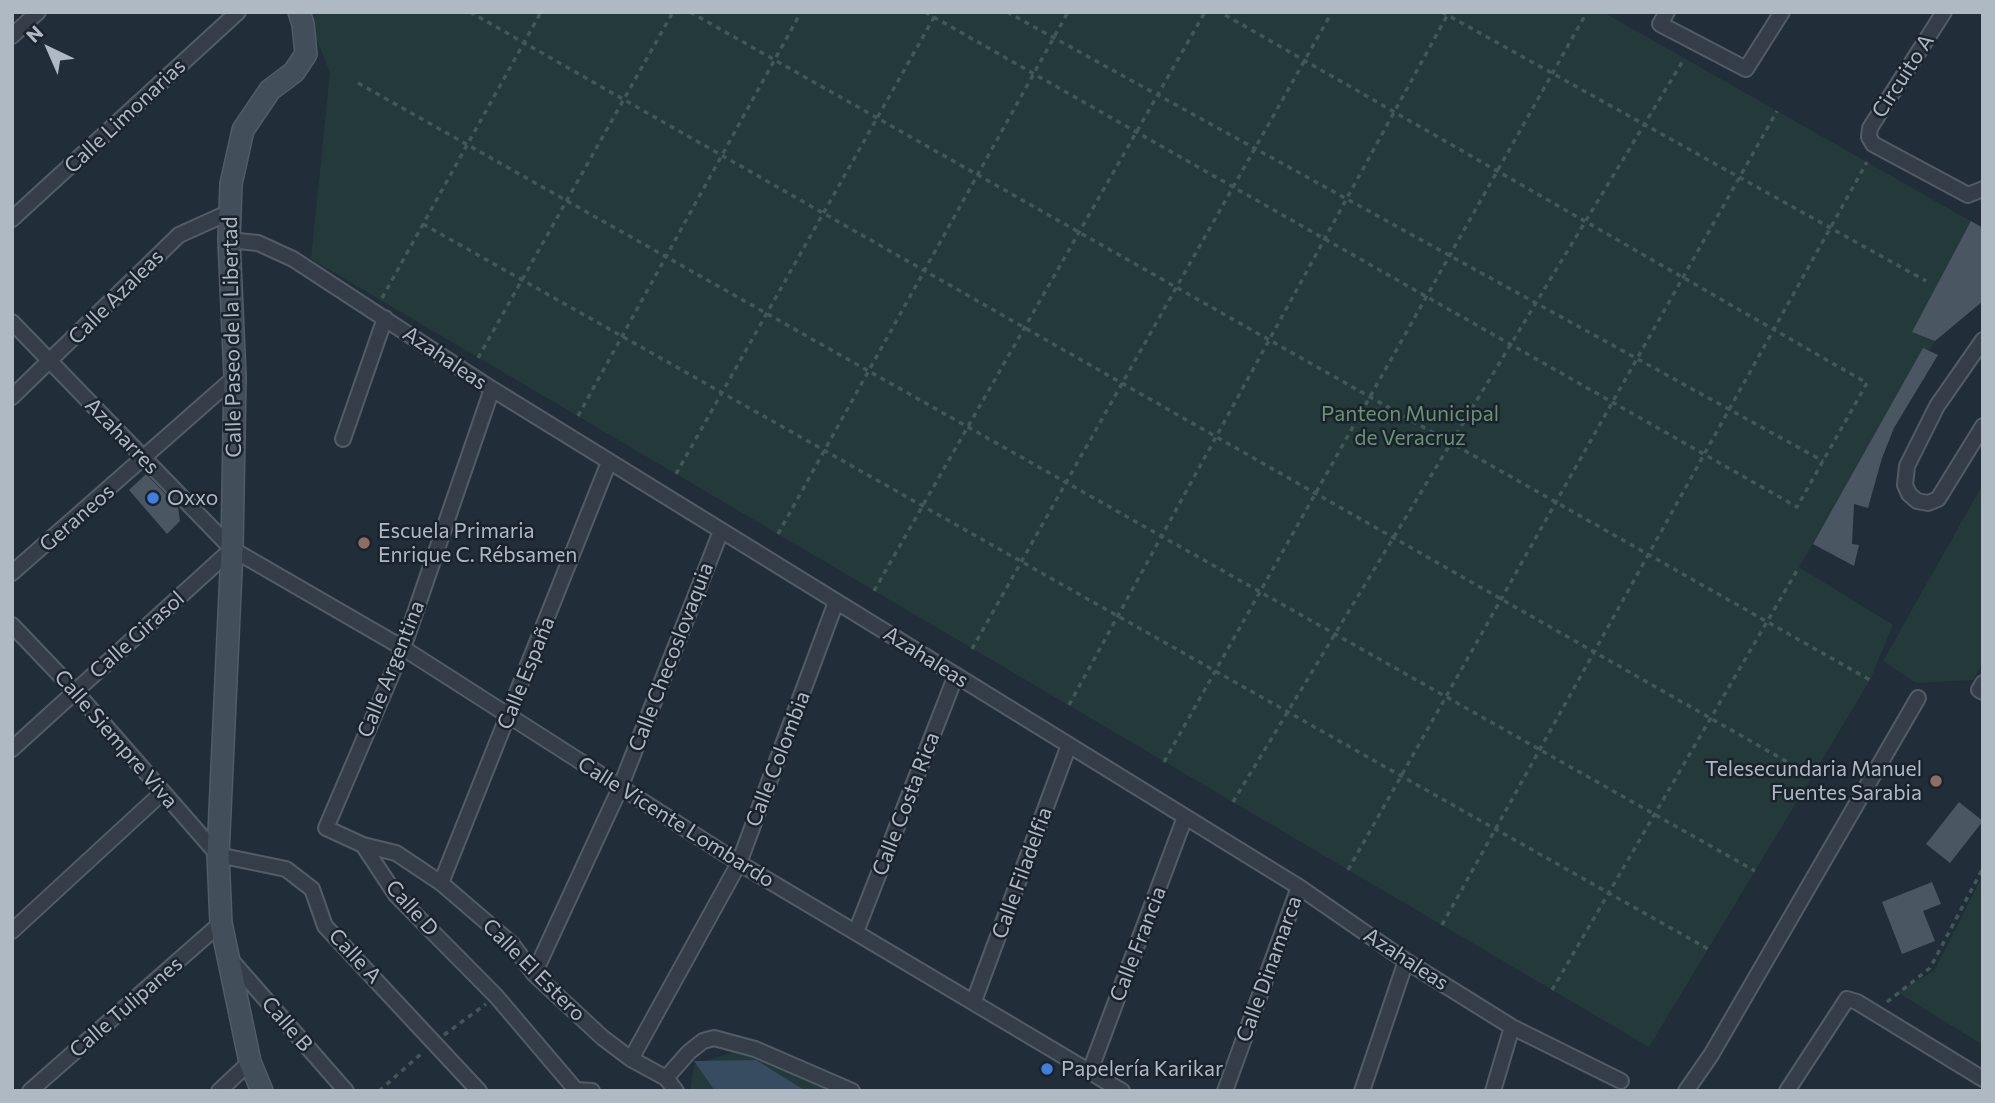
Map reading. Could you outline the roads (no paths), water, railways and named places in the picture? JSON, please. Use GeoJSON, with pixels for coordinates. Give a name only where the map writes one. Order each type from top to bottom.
{"type":"FeatureCollection","features":[{"type":"Feature","properties":{"kind":"street"},"geometry":{"type":"LineString","coordinates":[[12,36],[38,12]]}},
{"type":"Feature","properties":{"kind":"street","name":"Calle Limonarias"},"geometry":{"type":"LineString","coordinates":[[12,219],[238,12]]}},
{"type":"Feature","properties":{"kind":"street","name":"Calle Paseo de la Libertad"},"geometry":{"type":"LineString","coordinates":[[262,1091],[250,1062],[221,923],[218,855],[232,549],[235,377],[229,240],[231,184],[243,130],[270,90],[295,72],[306,54],[299,12]]}},
{"type":"Feature","properties":{"kind":"street"},"geometry":{"type":"LineString","coordinates":[[1667,12],[1660,24],[1745,69],[1782,12]]}},
{"type":"Feature","properties":{"kind":"street","name":"Circuito A"},"geometry":{"type":"LineString","coordinates":[[1944,12],[1870,128],[1869,137],[1874,144],[1968,195],[1983,189]]}},
{"type":"Feature","properties":{"kind":"street","name":"Calle Azaleas"},"geometry":{"type":"LineString","coordinates":[[12,397],[179,235],[230,212]]}},
{"type":"Feature","properties":{"kind":"street","name":"Azahaleas"},"geometry":{"type":"LineString","coordinates":[[229,240],[258,243],[293,259],[492,389],[1299,887],[1406,961],[1512,1027],[1621,1080]]}},
{"type":"Feature","properties":{"kind":"street"},"geometry":{"type":"LineString","coordinates":[[343,439],[385,318]]}},
{"type":"Feature","properties":{"kind":"street","name":"Azaharres"},"geometry":{"type":"LineString","coordinates":[[12,322],[232,549]]}},
{"type":"Feature","properties":{"kind":"street"},"geometry":{"type":"LineString","coordinates":[[1983,340],[1937,405],[1907,466],[1905,485],[1909,494],[1917,501],[1928,503],[1938,499],[1983,426]]}},
{"type":"Feature","properties":{"kind":"street","name":"Geraneos"},"geometry":{"type":"LineString","coordinates":[[12,573],[145,460],[235,377]]}},
{"type":"Feature","properties":{"kind":"street","name":"Calle Argentina"},"geometry":{"type":"LineString","coordinates":[[363,845],[326,828],[403,648],[492,389]]}},
{"type":"Feature","properties":{"kind":"street","name":"Calle España"},"geometry":{"type":"LineString","coordinates":[[441,883],[609,462]]}},
{"type":"Feature","properties":{"kind":"street","name":"Calle Checoslovaquia"},"geometry":{"type":"LineString","coordinates":[[534,974],[620,788],[721,531]]}},
{"type":"Feature","properties":{"kind":"street","name":"Calle Vicente Lombardo"},"geometry":{"type":"LineString","coordinates":[[232,549],[403,648],[739,863],[1122,1091]]}},
{"type":"Feature","properties":{"kind":"street","name":"Calle Girasol"},"geometry":{"type":"LineString","coordinates":[[12,749],[232,549]]}},
{"type":"Feature","properties":{"kind":"street","name":"Calle Colombia"},"geometry":{"type":"LineString","coordinates":[[631,1059],[739,863],[836,602]]}},
{"type":"Feature","properties":{"kind":"street","name":"Calle Siempre Viva"},"geometry":{"type":"LineString","coordinates":[[12,625],[75,691],[218,855]]}},
{"type":"Feature","properties":{"kind":"street","name":"Calle Costa Rica"},"geometry":{"type":"LineString","coordinates":[[856,932],[956,675]]}},
{"type":"Feature","properties":{"kind":"street"},"geometry":{"type":"LineString","coordinates":[[1686,1091],[1711,1055],[1918,698]]}},
{"type":"Feature","properties":{"kind":"street","name":"Calle Filadelfia"},"geometry":{"type":"LineString","coordinates":[[974,1001],[1069,745]]}},
{"type":"Feature","properties":{"kind":"street"},"geometry":{"type":"LineString","coordinates":[[12,931],[163,792]]}},
{"type":"Feature","properties":{"kind":"street","name":"Calle Francia"},"geometry":{"type":"LineString","coordinates":[[1090,1071],[1185,817]]}},
{"type":"Feature","properties":{"kind":"street","name":"Calle El Estero"},"geometry":{"type":"LineString","coordinates":[[363,845],[396,853],[441,883],[512,944],[534,974],[631,1059],[666,1078]]}},
{"type":"Feature","properties":{"kind":"street","name":"Calle D"},"geometry":{"type":"LineString","coordinates":[[363,845],[396,895],[496,996],[575,1090]]}},
{"type":"Feature","properties":{"kind":"street","name":"Calle A"},"geometry":{"type":"LineString","coordinates":[[218,855],[286,869],[312,889],[326,926],[479,1091]]}},
{"type":"Feature","properties":{"kind":"street","name":"Calle Dinamarca"},"geometry":{"type":"LineString","coordinates":[[1226,1091],[1299,887]]}},
{"type":"Feature","properties":{"kind":"street","name":"Calle Tulipanes"},"geometry":{"type":"LineString","coordinates":[[30,1091],[221,923]]}},
{"type":"Feature","properties":{"kind":"street","name":"Calle B"},"geometry":{"type":"LineString","coordinates":[[229,957],[346,1091]]}},
{"type":"Feature","properties":{"kind":"street"},"geometry":{"type":"LineString","coordinates":[[1362,1091],[1406,961]]}},
{"type":"Feature","properties":{"kind":"street"},"geometry":{"type":"LineString","coordinates":[[1806,1091],[1789,1086],[1847,999],[1983,1079]]}},
{"type":"Feature","properties":{"kind":"street"},"geometry":{"type":"LineString","coordinates":[[1493,1091],[1512,1027]]}},
{"type":"Feature","properties":{"kind":"street"},"geometry":{"type":"LineString","coordinates":[[676,1091],[666,1078],[689,1052],[703,1041],[714,1038],[755,1049],[852,1091]]}},
{"type":"Feature","properties":{"kind":"street"},"geometry":{"type":"LineString","coordinates":[[219,1091],[250,1062]]}},
{"type":"Feature","properties":{"kind":"street"},"geometry":{"type":"LineString","coordinates":[[575,1090],[592,1091]]}},
{"type":"Feature","properties":{"kind":"water"},"geometry":{"type":"Polygon","coordinates":[[[756,1060],[806,1091],[715,1091],[694,1061],[756,1060]]]}},
{"type":"Feature","properties":{"kind":"place","name":"Oxxo"},"geometry":{"type":"Point","coordinates":[153,498]}},
{"type":"Feature","properties":{"kind":"place","name":"Escuela Primaria Enrique C. Rébsamen"},"geometry":{"type":"Point","coordinates":[364,543]}},
{"type":"Feature","properties":{"kind":"place","name":"Telesecundaria Manuel Fuentes Sarabia"},"geometry":{"type":"Point","coordinates":[1936,781]}},
{"type":"Feature","properties":{"kind":"place","name":"Papelería Karikar"},"geometry":{"type":"Point","coordinates":[1047,1069]}},
{"type":"Feature","properties":{"kind":"park label","name":"Panteon Municipal de Veracruz"},"geometry":{"type":"Point","coordinates":[1410,426]}}]}
